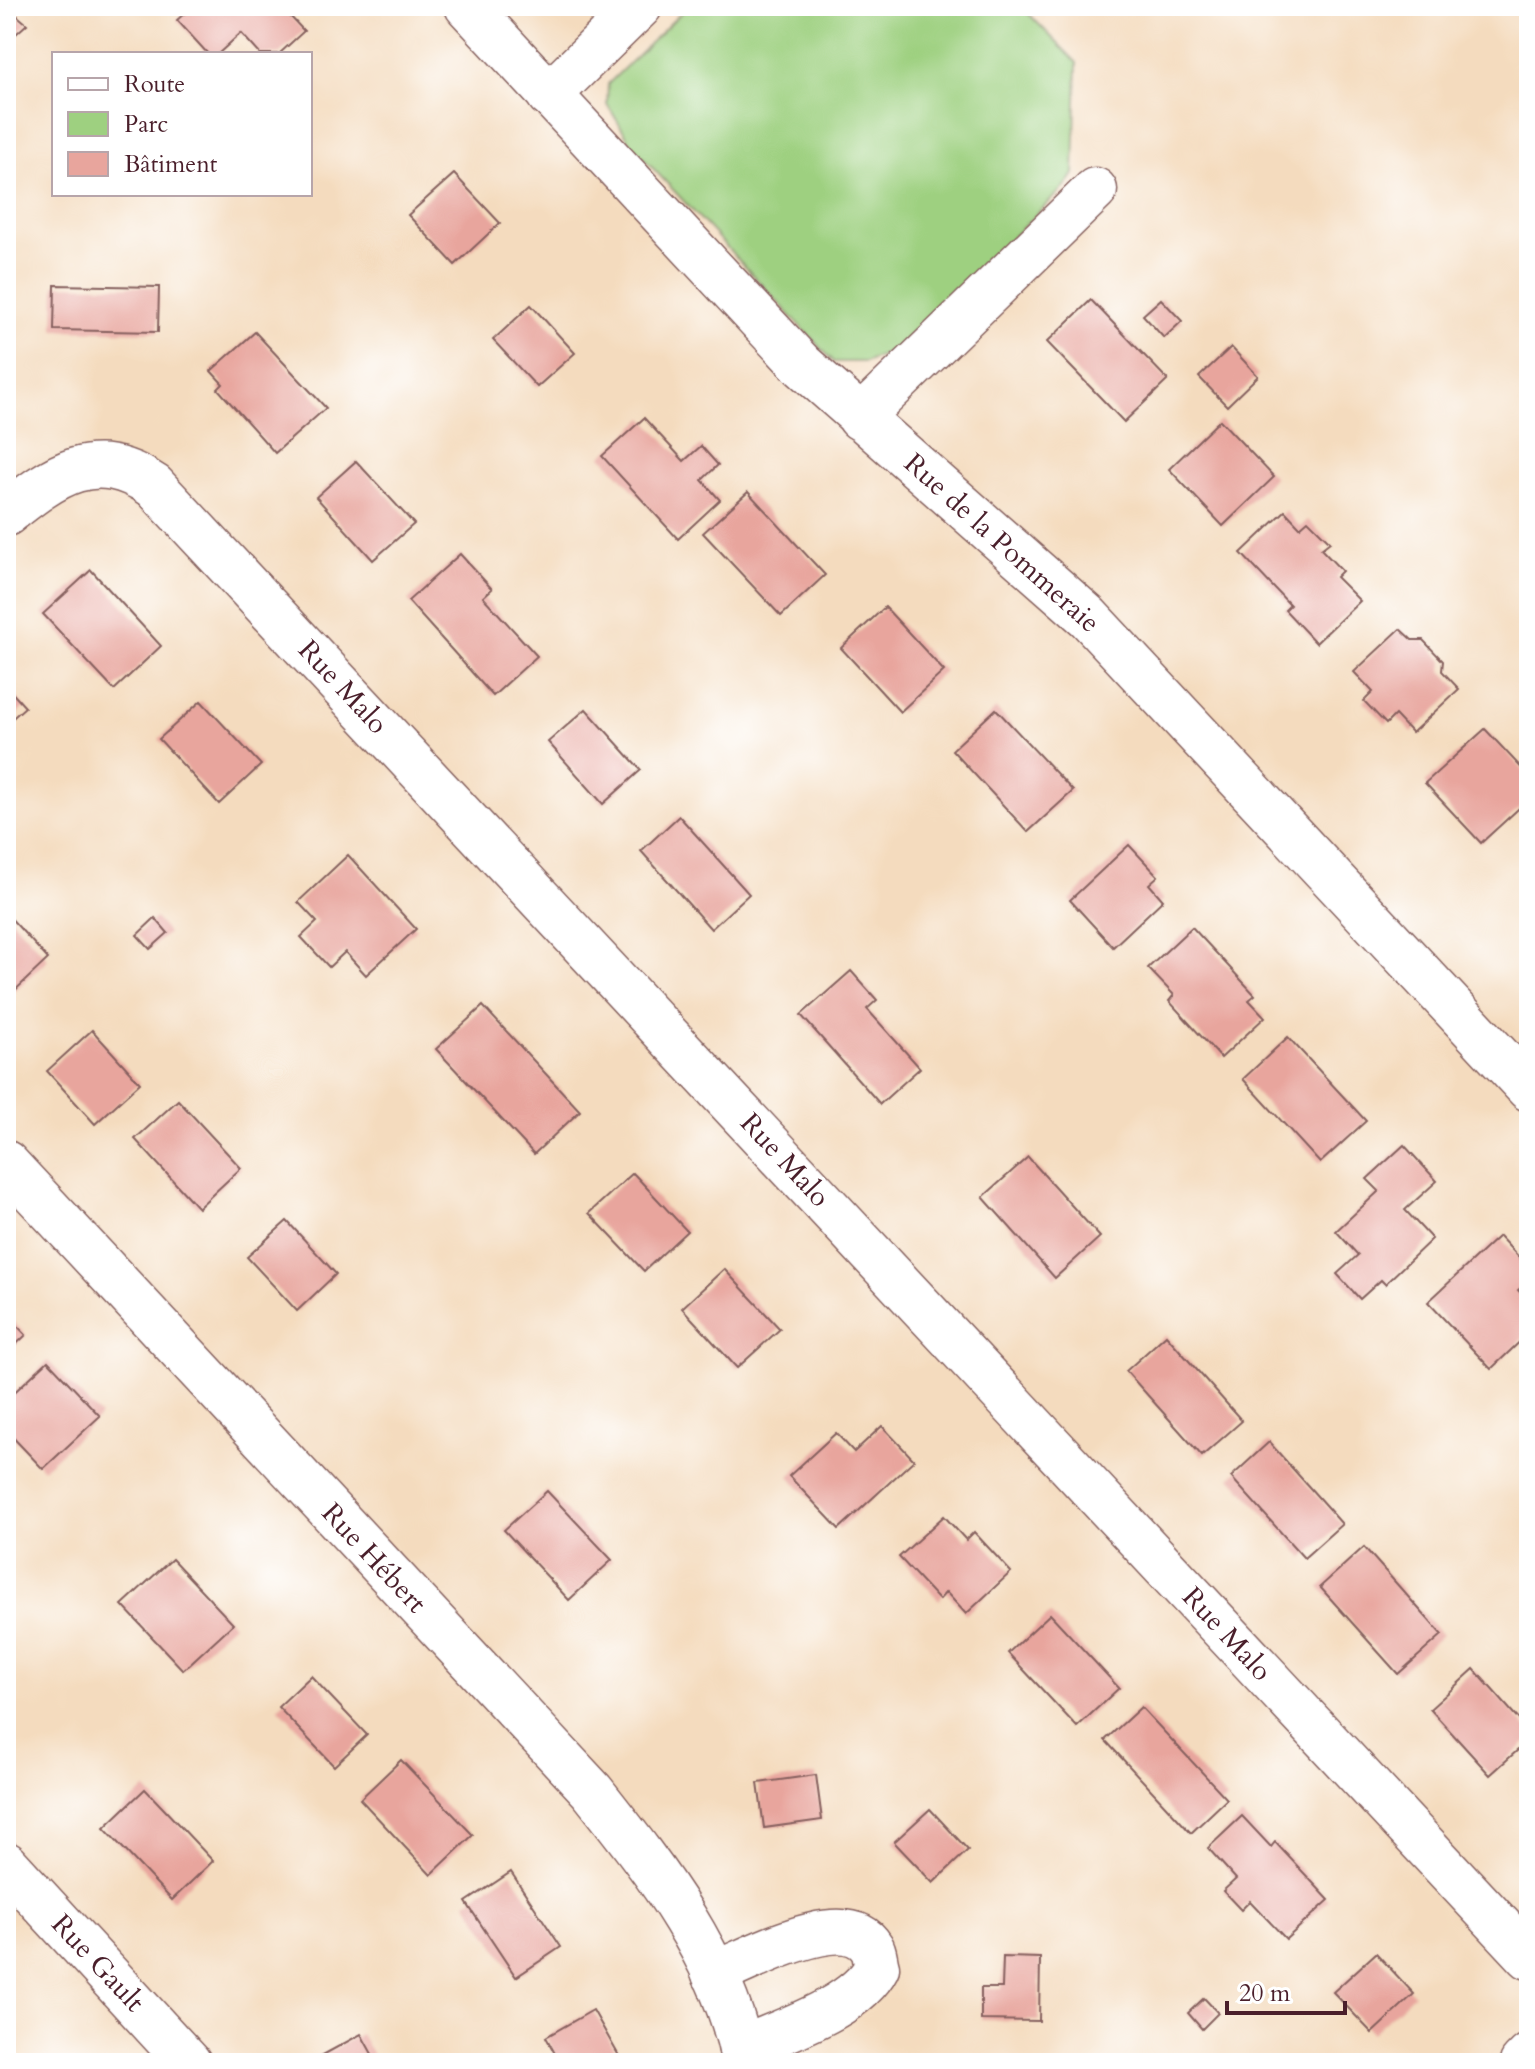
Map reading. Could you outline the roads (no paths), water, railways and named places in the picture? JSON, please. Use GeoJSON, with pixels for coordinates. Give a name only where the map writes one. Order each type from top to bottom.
{"type":"FeatureCollection","features":[{"type":"Feature","properties":{"kind":"street","name":"Rue de la Pommeraie"},"geometry":{"type":"LineString","coordinates":[[467,6],[791,354],[1088,617],[1529,1089]]}},
{"type":"Feature","properties":{"kind":"street"},"geometry":{"type":"LineString","coordinates":[[549,95],[640,6]]}},
{"type":"Feature","properties":{"kind":"street"},"geometry":{"type":"LineString","coordinates":[[860,418],[1095,190]]}},
{"type":"Feature","properties":{"kind":"street","name":"Rue Malo"},"geometry":{"type":"LineString","coordinates":[[6,514],[52,479],[90,466],[130,472],[164,495],[1529,1957]]}},
{"type":"Feature","properties":{"kind":"street","name":"Rue Hébert"},"geometry":{"type":"LineString","coordinates":[[6,1163],[592,1791],[661,1878],[714,1974],[742,2056],[848,1999],[868,1984],[877,1967],[872,1948],[855,1933],[832,1929],[714,1974]]}},
{"type":"Feature","properties":{"kind":"street","name":"Rue Gault"},"geometry":{"type":"LineString","coordinates":[[6,1864],[189,2063]]}},
{"type":"Feature","properties":{"kind":"street"},"geometry":{"type":"LineString","coordinates":[[1522,2063],[1529,2056]]}}]}
